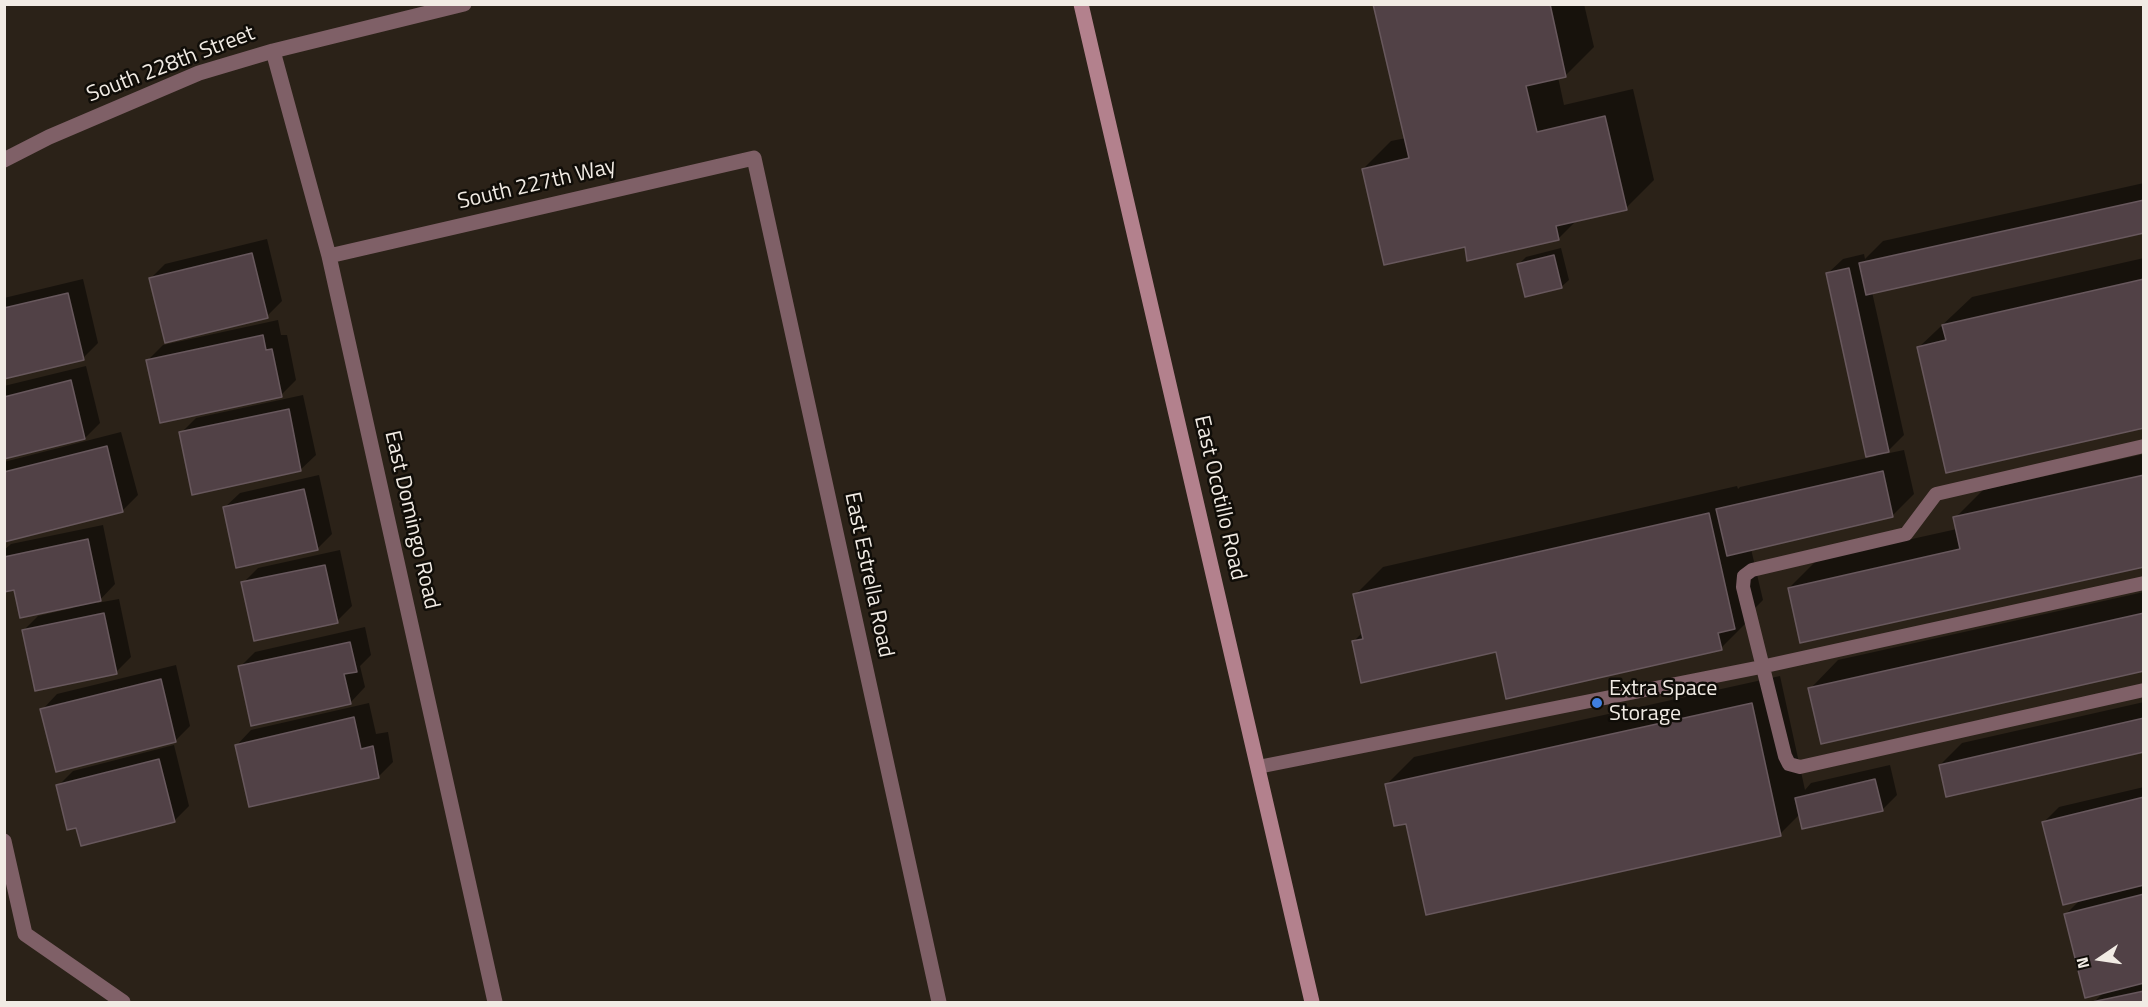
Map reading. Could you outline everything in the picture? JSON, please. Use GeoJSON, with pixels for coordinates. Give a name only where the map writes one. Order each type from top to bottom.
{"type":"FeatureCollection","features":[{"type":"Feature","properties":{"kind":"main road","name":"East Ocotillo Road"},"geometry":{"type":"LineString","coordinates":[[1081,4],[1312,1002]]}},
{"type":"Feature","properties":{"kind":"street","name":"South 228th Street"},"geometry":{"type":"LineString","coordinates":[[4,160],[49,136],[199,73],[273,51],[464,4]]}},
{"type":"Feature","properties":{"kind":"street","name":"East Domingo Road"},"geometry":{"type":"LineString","coordinates":[[273,51],[329,256],[495,1002]]}},
{"type":"Feature","properties":{"kind":"street","name":"South 227th Way"},"geometry":{"type":"LineString","coordinates":[[329,256],[754,158]]}},
{"type":"Feature","properties":{"kind":"street","name":"East Estrella Road"},"geometry":{"type":"LineString","coordinates":[[754,158],[939,1002]]}},
{"type":"Feature","properties":{"kind":"street"},"geometry":{"type":"LineString","coordinates":[[4,841],[25,934],[123,1002]]}},
{"type":"Feature","properties":{"kind":"lane"},"geometry":{"type":"LineString","coordinates":[[2144,446],[1936,494],[1906,534],[1752,570],[1744,576],[1743,587],[1761,667],[1785,756],[1789,764],[1800,767],[2144,690]]}},
{"type":"Feature","properties":{"kind":"lane"},"geometry":{"type":"LineString","coordinates":[[1258,767],[1761,667],[2144,583]]}},
{"type":"Feature","properties":{"kind":"building"},"geometry":{"type":"Polygon","coordinates":[[[1373,4],[1550,4],[1566,77],[1526,86],[1537,132],[1605,116],[1627,210],[1556,226],[1559,240],[1467,261],[1465,247],[1384,265],[1362,169],[1409,158],[1373,4]]]}},
{"type":"Feature","properties":{"kind":"building"},"geometry":{"type":"Polygon","coordinates":[[[2144,200],[2144,233],[1866,295],[1859,263],[2144,200]]]}},
{"type":"Feature","properties":{"kind":"building"},"geometry":{"type":"Polygon","coordinates":[[[252,253],[268,318],[165,343],[149,278],[252,253]]]}},
{"type":"Feature","properties":{"kind":"building"},"geometry":{"type":"Polygon","coordinates":[[[1554,255],[1562,288],[1525,297],[1517,264],[1554,255]]]}},
{"type":"Feature","properties":{"kind":"building"},"geometry":{"type":"Polygon","coordinates":[[[1849,268],[1889,452],[1866,457],[1826,273],[1849,268]]]}},
{"type":"Feature","properties":{"kind":"building"},"geometry":{"type":"Polygon","coordinates":[[[2144,279],[2144,428],[1946,473],[1917,347],[1946,340],[1942,325],[2144,279]]]}},
{"type":"Feature","properties":{"kind":"building"},"geometry":{"type":"Polygon","coordinates":[[[68,293],[84,360],[4,379],[4,308],[68,293]]]}},
{"type":"Feature","properties":{"kind":"building"},"geometry":{"type":"Polygon","coordinates":[[[263,335],[266,350],[272,349],[282,397],[160,423],[146,360],[263,335]]]}},
{"type":"Feature","properties":{"kind":"building"},"geometry":{"type":"Polygon","coordinates":[[[71,380],[85,439],[4,459],[4,397],[71,380]]]}},
{"type":"Feature","properties":{"kind":"building"},"geometry":{"type":"Polygon","coordinates":[[[289,409],[301,471],[192,495],[179,432],[289,409]]]}},
{"type":"Feature","properties":{"kind":"building"},"geometry":{"type":"Polygon","coordinates":[[[107,446],[123,512],[4,542],[4,472],[107,446]]]}},
{"type":"Feature","properties":{"kind":"building"},"geometry":{"type":"Polygon","coordinates":[[[1883,471],[1893,517],[1727,556],[1716,509],[1883,471]]]}},
{"type":"Feature","properties":{"kind":"building"},"geometry":{"type":"Polygon","coordinates":[[[2144,475],[2144,567],[1800,643],[1788,588],[1960,549],[1953,517],[2144,475]]]}},
{"type":"Feature","properties":{"kind":"building"},"geometry":{"type":"Polygon","coordinates":[[[304,489],[318,550],[236,568],[223,507],[304,489]]]}},
{"type":"Feature","properties":{"kind":"building"},"geometry":{"type":"Polygon","coordinates":[[[1709,513],[1735,629],[1718,633],[1722,650],[1506,699],[1496,652],[1361,683],[1352,641],[1363,639],[1353,594],[1709,513]]]}},
{"type":"Feature","properties":{"kind":"building"},"geometry":{"type":"Polygon","coordinates":[[[88,539],[101,601],[20,618],[14,590],[4,592],[4,557],[88,539]]]}},
{"type":"Feature","properties":{"kind":"building"},"geometry":{"type":"Polygon","coordinates":[[[325,565],[338,623],[254,641],[241,582],[325,565]]]}},
{"type":"Feature","properties":{"kind":"building"},"geometry":{"type":"Polygon","coordinates":[[[104,613],[117,674],[35,691],[22,630],[104,613]]]}},
{"type":"Feature","properties":{"kind":"building"},"geometry":{"type":"Polygon","coordinates":[[[2144,613],[2144,671],[1821,744],[1808,688],[2144,613]]]}},
{"type":"Feature","properties":{"kind":"building"},"geometry":{"type":"Polygon","coordinates":[[[350,642],[357,672],[344,674],[351,704],[251,726],[238,666],[350,642]]]}},
{"type":"Feature","properties":{"kind":"building"},"geometry":{"type":"Polygon","coordinates":[[[161,679],[176,742],[56,772],[40,709],[161,679]]]}},
{"type":"Feature","properties":{"kind":"building"},"geometry":{"type":"Polygon","coordinates":[[[1752,703],[1781,836],[1426,915],[1406,824],[1394,826],[1385,784],[1752,703]]]}},
{"type":"Feature","properties":{"kind":"building"},"geometry":{"type":"Polygon","coordinates":[[[354,717],[361,749],[373,746],[379,778],[249,807],[235,745],[354,717]]]}},
{"type":"Feature","properties":{"kind":"building"},"geometry":{"type":"Polygon","coordinates":[[[2144,718],[2144,752],[1946,797],[1939,765],[2144,718]]]}},
{"type":"Feature","properties":{"kind":"building"},"geometry":{"type":"Polygon","coordinates":[[[159,759],[175,822],[81,846],[76,828],[67,830],[56,785],[159,759]]]}},
{"type":"Feature","properties":{"kind":"building"},"geometry":{"type":"Polygon","coordinates":[[[1875,779],[1883,811],[1802,829],[1795,798],[1875,779]]]}},
{"type":"Feature","properties":{"kind":"building"},"geometry":{"type":"Polygon","coordinates":[[[2144,797],[2144,885],[2063,905],[2042,822],[2144,797]]]}},
{"type":"Feature","properties":{"kind":"building"},"geometry":{"type":"Polygon","coordinates":[[[2144,894],[2144,983],[2085,998],[2064,914],[2144,894]]]}},
{"type":"Feature","properties":{"kind":"building"},"geometry":{"type":"Polygon","coordinates":[[[2144,991],[2144,1002],[2092,1002],[2144,991]]]}},
{"type":"Feature","properties":{"kind":"place","name":"Extra Space Storage"},"geometry":{"type":"Point","coordinates":[1597,703]}}]}
